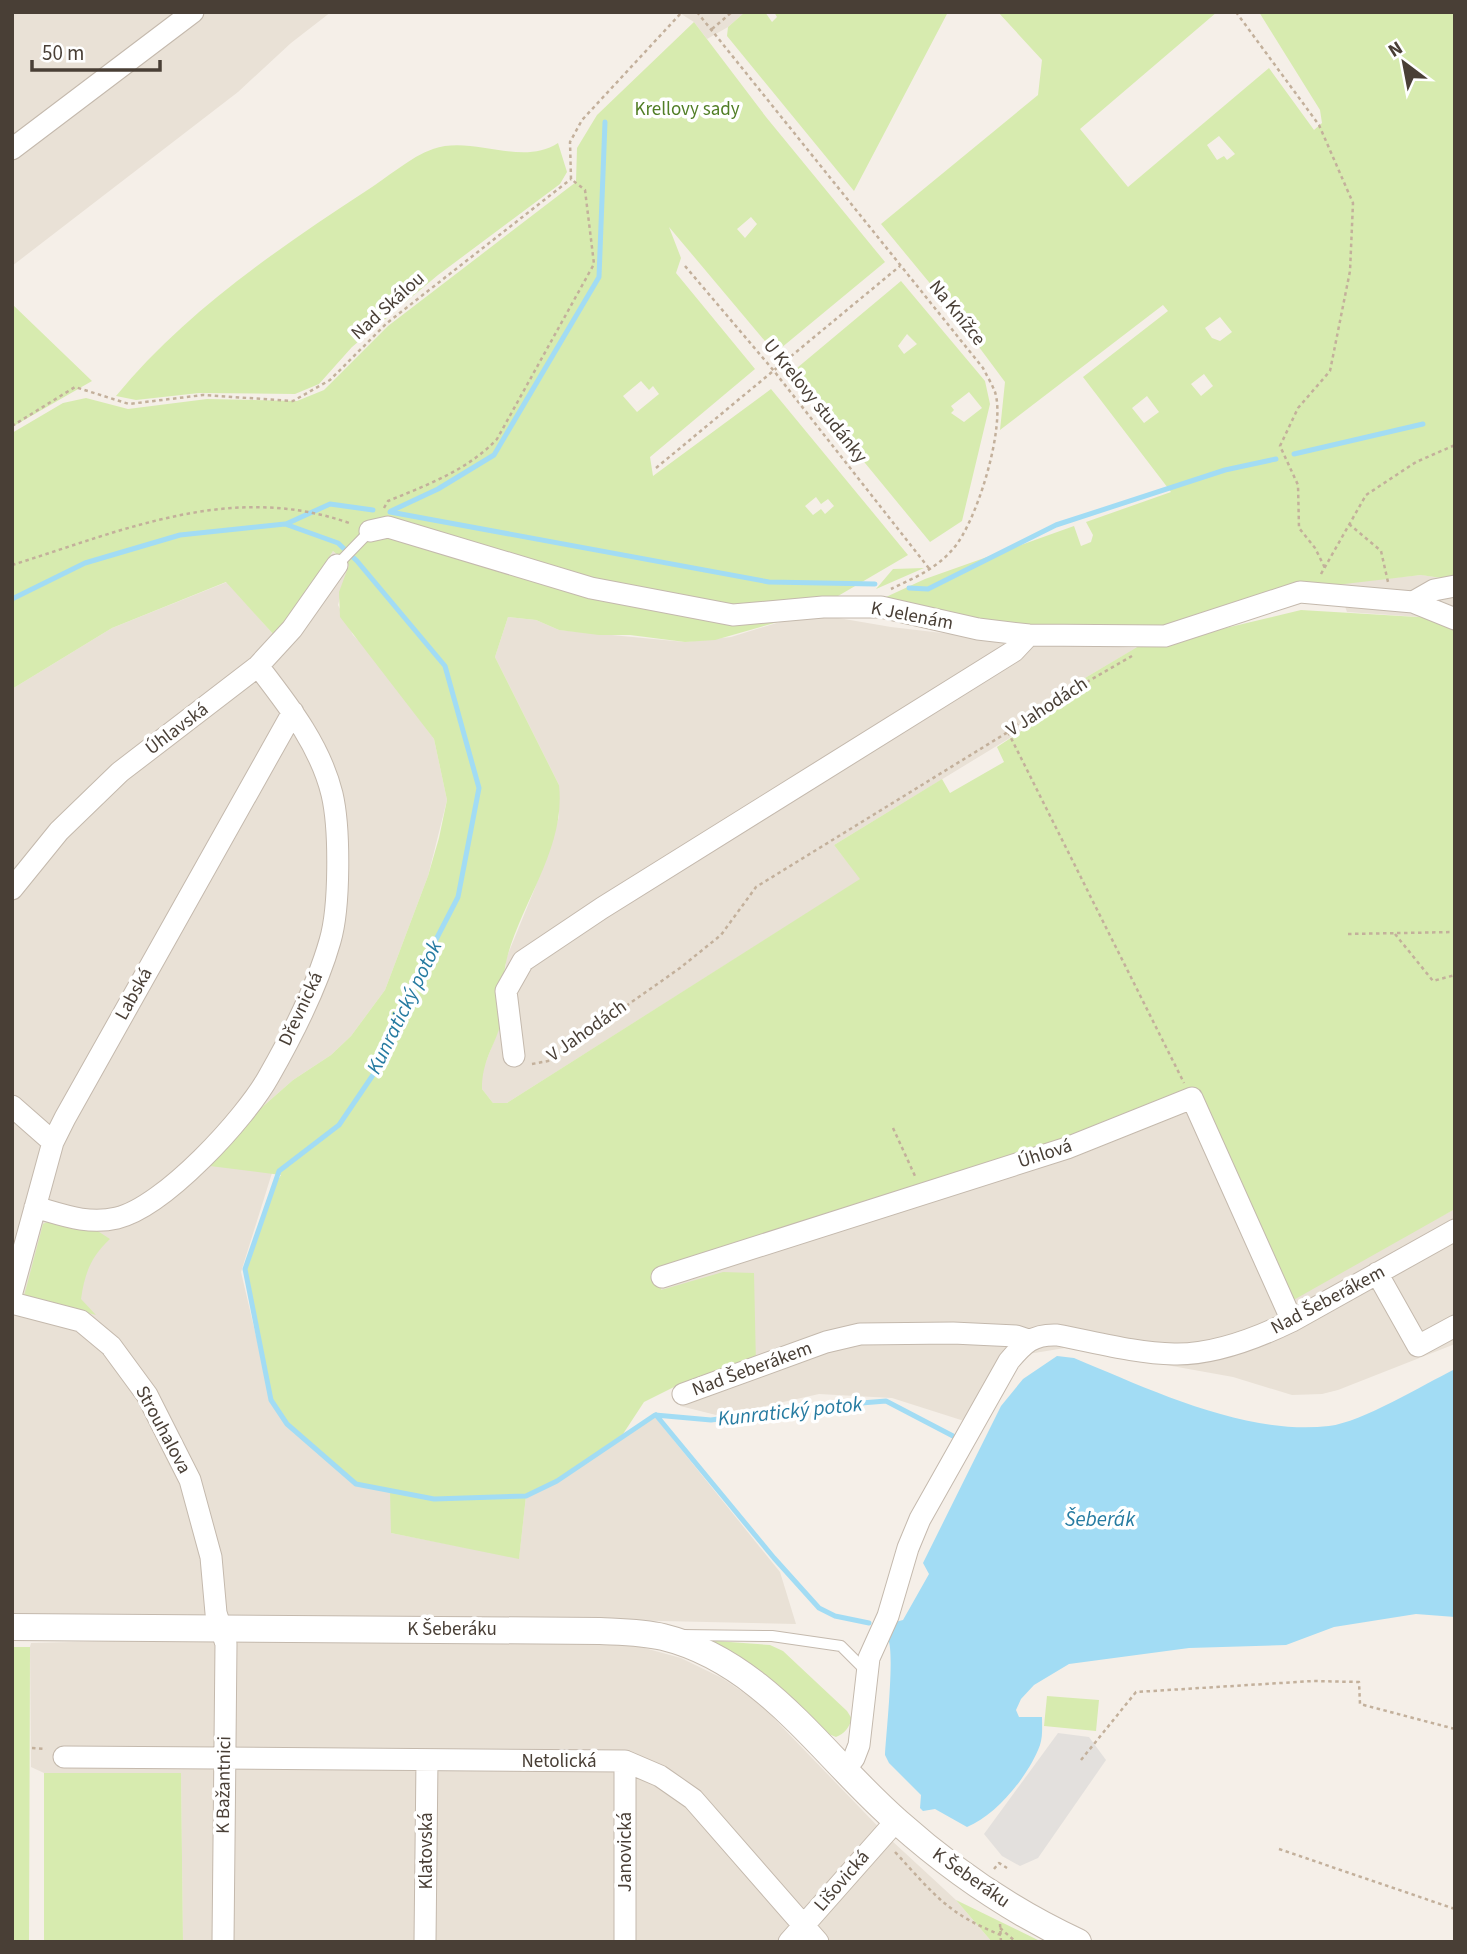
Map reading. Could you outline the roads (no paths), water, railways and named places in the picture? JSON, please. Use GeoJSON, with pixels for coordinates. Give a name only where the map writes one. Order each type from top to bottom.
{"type":"FeatureCollection","features":[{"type":"Feature","properties":{"kind":"street"},"geometry":{"type":"LineString","coordinates":[[12,149],[194,12]]}},
{"type":"Feature","properties":{"kind":"street","name":"K Jelenám"},"geometry":{"type":"LineString","coordinates":[[363,538],[388,527],[591,588],[733,615],[823,607],[881,607],[978,629],[1029,635],[1165,636],[1300,592],[1402,601],[1455,619]]}},
{"type":"Feature","properties":{"kind":"street","name":"Úhlavská"},"geometry":{"type":"LineString","coordinates":[[12,890],[59,831],[120,772],[258,666],[292,629],[337,565]]}},
{"type":"Feature","properties":{"kind":"street"},"geometry":{"type":"LineString","coordinates":[[1402,601],[1455,586]]}},
{"type":"Feature","properties":{"kind":"street"},"geometry":{"type":"LineString","coordinates":[[514,1056],[506,991],[523,961],[602,908],[1014,651],[1029,635]]}},
{"type":"Feature","properties":{"kind":"street","name":"Dřevnická"},"geometry":{"type":"LineString","coordinates":[[35,1207],[88,1222],[119,1218],[157,1200],[206,1156],[268,1078],[318,974],[331,939],[335,898],[337,851],[332,796],[323,763],[292,712],[258,666]]}},
{"type":"Feature","properties":{"kind":"street","name":"Labská"},"geometry":{"type":"LineString","coordinates":[[12,1292],[53,1142],[292,712]]}},
{"type":"Feature","properties":{"kind":"street","name":"Úhlová"},"geometry":{"type":"LineString","coordinates":[[662,1277],[1067,1148],[1192,1098],[1292,1321]]}},
{"type":"Feature","properties":{"kind":"street"},"geometry":{"type":"LineString","coordinates":[[12,1106],[53,1142]]}},
{"type":"Feature","properties":{"kind":"street","name":"Nad Šeberákem"},"geometry":{"type":"LineString","coordinates":[[683,1394],[825,1342],[860,1334],[953,1333],[1016,1336],[1028,1340],[1042,1334],[1154,1352],[1198,1352],[1267,1334],[1455,1230]]}},
{"type":"Feature","properties":{"kind":"street"},"geometry":{"type":"LineString","coordinates":[[1377,1273],[1418,1346],[1455,1326]]}},
{"type":"Feature","properties":{"kind":"street","name":"Strouhalova"},"geometry":{"type":"LineString","coordinates":[[12,1303],[81,1321],[111,1346],[147,1395],[190,1480],[211,1558],[216,1613],[222,1628]]}},
{"type":"Feature","properties":{"kind":"street"},"geometry":{"type":"LineString","coordinates":[[845,1770],[859,1745],[865,1670],[888,1616],[920,1519],[1002,1372],[1028,1340]]}},
{"type":"Feature","properties":{"kind":"street","name":"K Šeberáku"},"geometry":{"type":"LineString","coordinates":[[12,1626],[600,1631],[664,1637],[696,1647],[760,1686],[845,1770],[888,1829],[987,1893],[1078,1942]]}},
{"type":"Feature","properties":{"kind":"street","name":"K Bažantnici"},"geometry":{"type":"LineString","coordinates":[[222,1628],[226,1644],[223,1942]]}},
{"type":"Feature","properties":{"kind":"street","name":"Netolická"},"geometry":{"type":"LineString","coordinates":[[64,1757],[625,1761],[660,1776],[694,1799],[818,1942]]}},
{"type":"Feature","properties":{"kind":"street","name":"Klatovská"},"geometry":{"type":"LineString","coordinates":[[425,1942],[427,1760]]}},
{"type":"Feature","properties":{"kind":"street","name":"Janovická"},"geometry":{"type":"LineString","coordinates":[[625,1761],[625,1942]]}},
{"type":"Feature","properties":{"kind":"street","name":"Lišovická"},"geometry":{"type":"LineString","coordinates":[[789,1942],[888,1829]]}},
{"type":"Feature","properties":{"kind":"lane"},"geometry":{"type":"LineString","coordinates":[[337,565],[363,538]]}},
{"type":"Feature","properties":{"kind":"lane"},"geometry":{"type":"LineString","coordinates":[[664,1637],[693,1634],[772,1636],[841,1646],[865,1670]]}},
{"type":"Feature","properties":{"kind":"water","name":"Šeberák"},"geometry":{"type":"Polygon","coordinates":[[[1057,1356],[1074,1358],[1198,1407],[1265,1424],[1297,1427],[1329,1426],[1358,1418],[1455,1369],[1455,1617],[1416,1614],[1334,1627],[1286,1645],[1189,1648],[1069,1664],[1034,1685],[1021,1699],[1016,1710],[1019,1717],[1042,1717],[1042,1734],[1035,1757],[1011,1793],[990,1813],[967,1827],[935,1809],[923,1811],[920,1808],[921,1795],[889,1763],[885,1755],[890,1676],[888,1639],[895,1622],[903,1620],[929,1574],[923,1563],[1001,1406],[1023,1379],[1057,1356]]]}},
{"type":"Feature","properties":{"kind":"waterway"},"geometry":{"type":"LineString","coordinates":[[391,511],[438,489],[494,455],[599,277],[605,122]]}},
{"type":"Feature","properties":{"kind":"waterway"},"geometry":{"type":"LineString","coordinates":[[1294,454],[1423,424]]}},
{"type":"Feature","properties":{"kind":"waterway"},"geometry":{"type":"LineString","coordinates":[[909,588],[928,589],[1056,525],[1225,470],[1276,459]]}},
{"type":"Feature","properties":{"kind":"waterway"},"geometry":{"type":"LineString","coordinates":[[286,524],[330,504],[373,510]]}},
{"type":"Feature","properties":{"kind":"waterway"},"geometry":{"type":"LineString","coordinates":[[390,512],[769,582],[875,584]]}},
{"type":"Feature","properties":{"kind":"waterway","name":"Kunratický potok"},"geometry":{"type":"LineString","coordinates":[[12,599],[85,563],[180,535],[285,524],[338,543],[357,561],[445,666],[479,788],[458,897],[411,988],[377,1069],[339,1125],[279,1171],[245,1269],[271,1400],[287,1424],[356,1484],[434,1499],[526,1496],[557,1481],[655,1415],[711,1420],[800,1408],[886,1401],[953,1436]]}},
{"type":"Feature","properties":{"kind":"waterway"},"geometry":{"type":"LineString","coordinates":[[656,1415],[774,1558],[819,1608],[835,1616],[869,1623]]}},
{"type":"Feature","properties":{"kind":"park label","name":"Krellovy sady"},"geometry":{"type":"Point","coordinates":[687,109]}}]}
